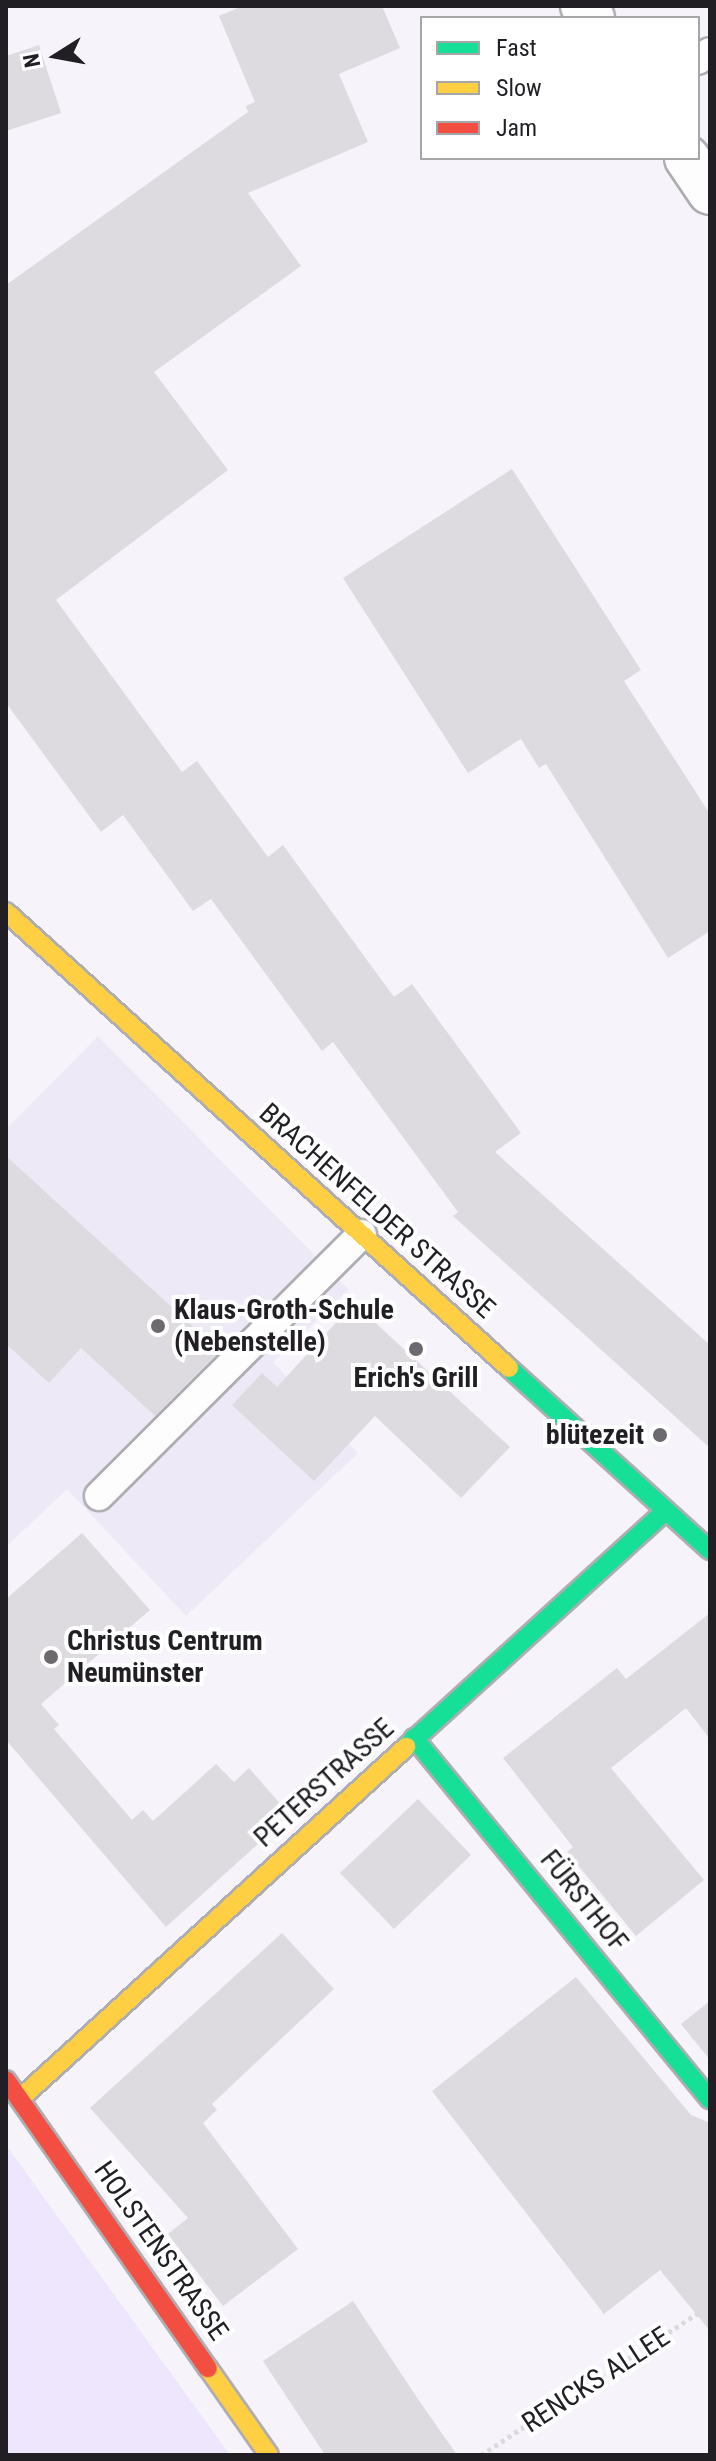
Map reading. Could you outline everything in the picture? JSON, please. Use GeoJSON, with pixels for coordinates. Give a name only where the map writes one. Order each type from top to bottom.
{"type":"FeatureCollection","features":[{"type":"Feature","properties":{"kind":"street"},"geometry":{"type":"LineString","coordinates":[[688,160],[710,192]]}},
{"type":"Feature","properties":{"kind":"street","name":"BRACHENFELDER STRASSE"},"geometry":{"type":"LineString","coordinates":[[6,912],[664,1512],[710,1550]]}},
{"type":"Feature","properties":{"kind":"street","name":"PETERSTRASSE"},"geometry":{"type":"LineString","coordinates":[[22,2097],[664,1512]]}},
{"type":"Feature","properties":{"kind":"street","name":"FÜRSTHOF"},"geometry":{"type":"LineString","coordinates":[[414,1738],[710,2099]]}},
{"type":"Feature","properties":{"kind":"street","name":"HOLSTENSTRASSE"},"geometry":{"type":"LineString","coordinates":[[6,2080],[22,2097],[269,2455]]}},
{"type":"Feature","properties":{"kind":"lane"},"geometry":{"type":"LineString","coordinates":[[99,1496],[362,1234]]}},
{"type":"Feature","properties":{"kind":"path","name":"RENCKS ALLEE"},"geometry":{"type":"LineString","coordinates":[[481,2455],[710,2305]]}},
{"type":"Feature","properties":{"kind":"shaded area","name":"Klaus-Groth-Schule (Nebenstelle)"},"geometry":{"type":"Polygon","coordinates":[[[98,1036],[349,1290],[273,1362],[358,1453],[186,1616],[67,1489],[6,1547],[6,1129],[98,1036]]]}},
{"type":"Feature","properties":{"kind":"shaded area"},"geometry":{"type":"Polygon","coordinates":[[[6,2145],[230,2455],[6,2455],[6,2145]]]}},
{"type":"Feature","properties":{"kind":"building"},"geometry":{"type":"Polygon","coordinates":[[[243,6],[382,6],[400,48],[339,74],[368,142],[248,193],[301,266],[154,372],[228,470],[56,600],[182,772],[197,761],[268,857],[283,845],[394,997],[412,984],[521,1133],[495,1152],[710,1345],[710,1448],[453,1216],[458,1212],[333,1042],[322,1051],[211,899],[193,911],[123,815],[101,832],[6,703],[6,285],[248,112],[246,106],[255,102],[219,16],[243,6]]]}},
{"type":"Feature","properties":{"kind":"building"},"geometry":{"type":"Polygon","coordinates":[[[39,45],[61,113],[6,131],[6,56],[39,45]]]}},
{"type":"Feature","properties":{"kind":"building"},"geometry":{"type":"Polygon","coordinates":[[[512,469],[641,670],[624,681],[710,814],[710,931],[668,958],[546,764],[539,768],[521,739],[468,773],[343,578],[512,469]]]}},
{"type":"Feature","properties":{"kind":"building"},"geometry":{"type":"Polygon","coordinates":[[[6,1156],[220,1351],[155,1416],[81,1348],[49,1383],[6,1344],[6,1156]]]}},
{"type":"Feature","properties":{"kind":"building"},"geometry":{"type":"Polygon","coordinates":[[[354,1303],[510,1447],[461,1498],[375,1416],[314,1481],[232,1405],[262,1373],[277,1387],[354,1303]]]}},
{"type":"Feature","properties":{"kind":"building"},"geometry":{"type":"Polygon","coordinates":[[[82,1533],[150,1610],[41,1704],[59,1725],[54,1729],[132,1820],[143,1810],[153,1821],[216,1764],[234,1782],[249,1768],[290,1815],[166,1927],[6,1740],[6,1599],[82,1533]]]}},
{"type":"Feature","properties":{"kind":"building"},"geometry":{"type":"Polygon","coordinates":[[[710,1613],[710,1739],[686,1708],[611,1768],[704,1880],[636,1936],[567,1852],[573,1847],[503,1758],[617,1668],[626,1679],[710,1613]]]}},
{"type":"Feature","properties":{"kind":"building"},"geometry":{"type":"Polygon","coordinates":[[[418,1799],[471,1855],[394,1929],[340,1873],[418,1799]]]}},
{"type":"Feature","properties":{"kind":"building"},"geometry":{"type":"Polygon","coordinates":[[[282,1933],[334,1989],[212,2104],[217,2110],[203,2123],[298,2249],[223,2306],[168,2234],[188,2218],[90,2108],[282,1933]]]}},
{"type":"Feature","properties":{"kind":"building"},"geometry":{"type":"Polygon","coordinates":[[[576,1977],[691,2115],[710,2123],[710,2331],[660,2270],[604,2314],[432,2091],[576,1977]]]}},
{"type":"Feature","properties":{"kind":"building"},"geometry":{"type":"Polygon","coordinates":[[[710,2001],[710,2060],[681,2024],[710,2001]]]}},
{"type":"Feature","properties":{"kind":"building"},"geometry":{"type":"Polygon","coordinates":[[[353,2301],[457,2455],[325,2455],[263,2361],[353,2301]]]}},
{"type":"Feature","properties":{"kind":"traffic: fast"},"geometry":{"type":"LineString","coordinates":[[509,1368],[710,1550]]}},
{"type":"Feature","properties":{"kind":"traffic: fast"},"geometry":{"type":"LineString","coordinates":[[406,1747],[664,1512]]}},
{"type":"Feature","properties":{"kind":"traffic: fast"},"geometry":{"type":"LineString","coordinates":[[414,1738],[710,2099]]}},
{"type":"Feature","properties":{"kind":"traffic: slow"},"geometry":{"type":"LineString","coordinates":[[6,912],[509,1368]]}},
{"type":"Feature","properties":{"kind":"traffic: slow"},"geometry":{"type":"LineString","coordinates":[[22,2097],[406,1747]]}},
{"type":"Feature","properties":{"kind":"traffic: slow"},"geometry":{"type":"LineString","coordinates":[[208,2368],[269,2455]]}},
{"type":"Feature","properties":{"kind":"traffic: jam"},"geometry":{"type":"LineString","coordinates":[[6,2080],[208,2368]]}},
{"type":"Feature","properties":{"kind":"place","name":"Klaus-Groth-Schule (Nebenstelle)"},"geometry":{"type":"Point","coordinates":[158,1326]}},
{"type":"Feature","properties":{"kind":"place","name":"Erich's Grill"},"geometry":{"type":"Point","coordinates":[416,1349]}},
{"type":"Feature","properties":{"kind":"place","name":"blütezeit"},"geometry":{"type":"Point","coordinates":[660,1435]}},
{"type":"Feature","properties":{"kind":"place","name":"Christus Centrum Neumünster"},"geometry":{"type":"Point","coordinates":[51,1657]}}]}
